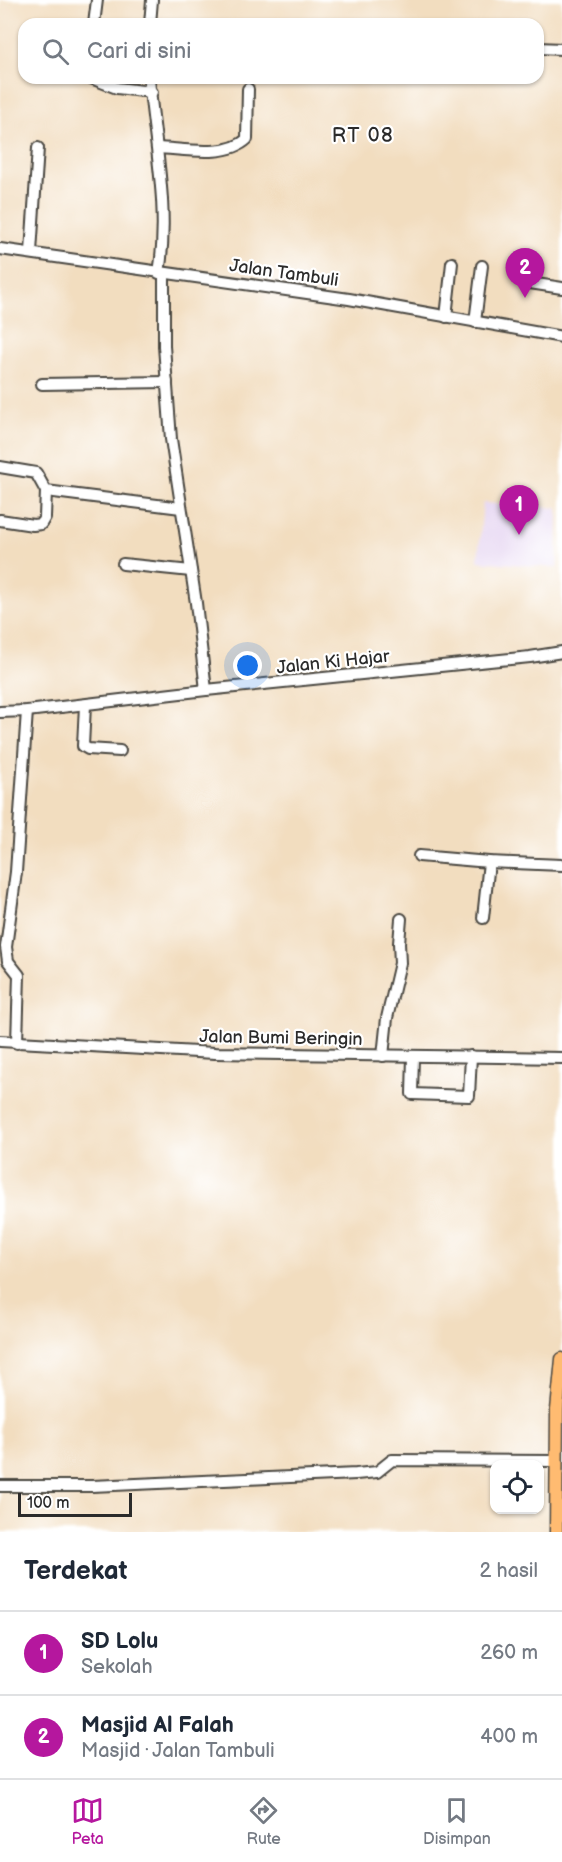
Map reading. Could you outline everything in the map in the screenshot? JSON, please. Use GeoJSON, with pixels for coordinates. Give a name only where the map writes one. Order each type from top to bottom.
{"type":"FeatureCollection","features":[{"type":"Feature","properties":{"kind":"main road"},"geometry":{"type":"LineString","coordinates":[[556,1532],[556,1410],[562,1359]]}},
{"type":"Feature","properties":{"kind":"street"},"geometry":{"type":"LineString","coordinates":[[94,18],[97,0]]}},
{"type":"Feature","properties":{"kind":"street"},"geometry":{"type":"LineString","coordinates":[[150,18],[152,0]]}},
{"type":"Feature","properties":{"kind":"street"},"geometry":{"type":"LineString","coordinates":[[544,48],[562,49]]}},
{"type":"Feature","properties":{"kind":"street"},"geometry":{"type":"LineString","coordinates":[[107,84],[117,88],[152,92]]}},
{"type":"Feature","properties":{"kind":"street"},"geometry":{"type":"LineString","coordinates":[[150,84],[163,219],[164,346],[171,439],[206,690]]}},
{"type":"Feature","properties":{"kind":"street"},"geometry":{"type":"LineString","coordinates":[[158,148],[230,150],[240,146],[247,139],[248,89]]}},
{"type":"Feature","properties":{"kind":"street"},"geometry":{"type":"LineString","coordinates":[[31,252],[38,148]]}},
{"type":"Feature","properties":{"kind":"street","name":"Jalan Tambuli"},"geometry":{"type":"LineString","coordinates":[[0,249],[349,299],[562,337]]}},
{"type":"Feature","properties":{"kind":"street"},"geometry":{"type":"LineString","coordinates":[[446,317],[452,263]]}},
{"type":"Feature","properties":{"kind":"street"},"geometry":{"type":"LineString","coordinates":[[476,322],[482,266]]}},
{"type":"Feature","properties":{"kind":"street"},"geometry":{"type":"LineString","coordinates":[[530,283],[562,288]]}},
{"type":"Feature","properties":{"kind":"street"},"geometry":{"type":"LineString","coordinates":[[42,384],[167,382]]}},
{"type":"Feature","properties":{"kind":"street"},"geometry":{"type":"LineString","coordinates":[[0,467],[36,473],[46,491],[45,517],[41,524],[0,520]]}},
{"type":"Feature","properties":{"kind":"street"},"geometry":{"type":"LineString","coordinates":[[46,491],[181,508]]}},
{"type":"Feature","properties":{"kind":"street"},"geometry":{"type":"LineString","coordinates":[[123,564],[191,571]]}},
{"type":"Feature","properties":{"kind":"street","name":"Jalan Ki Hajar"},"geometry":{"type":"LineString","coordinates":[[0,712],[85,705],[562,652]]}},
{"type":"Feature","properties":{"kind":"street"},"geometry":{"type":"LineString","coordinates":[[85,705],[83,746],[88,749],[120,751]]}},
{"type":"Feature","properties":{"kind":"street"},"geometry":{"type":"LineString","coordinates":[[17,1043],[19,975],[8,961],[6,947],[16,872],[27,711]]}},
{"type":"Feature","properties":{"kind":"street"},"geometry":{"type":"LineString","coordinates":[[419,856],[562,865]]}},
{"type":"Feature","properties":{"kind":"street"},"geometry":{"type":"LineString","coordinates":[[483,918],[489,862]]}},
{"type":"Feature","properties":{"kind":"street"},"geometry":{"type":"LineString","coordinates":[[383,1056],[387,1018],[400,963],[401,919]]}},
{"type":"Feature","properties":{"kind":"street","name":"Jalan Bumi Beringin"},"geometry":{"type":"LineString","coordinates":[[0,1041],[166,1052],[562,1058]]}},
{"type":"Feature","properties":{"kind":"street"},"geometry":{"type":"LineString","coordinates":[[413,1056],[412,1094],[470,1096],[471,1056]]}},
{"type":"Feature","properties":{"kind":"street"},"geometry":{"type":"LineString","coordinates":[[0,1486],[92,1486],[356,1474],[377,1472],[392,1460],[557,1461]]}},
{"type":"Feature","properties":{"kind":"shaded area"},"geometry":{"type":"Polygon","coordinates":[[[483,503],[558,508],[557,568],[478,561],[483,503]]]}},
{"type":"Feature","properties":{"kind":"place","name":"Masjid Al Falah"},"geometry":{"type":"Point","coordinates":[525,298]}},
{"type":"Feature","properties":{"kind":"place","name":"SD Lolu"},"geometry":{"type":"Point","coordinates":[519,535]}},
{"type":"Feature","properties":{"kind":"district","name":"RT 08"},"geometry":{"type":"Point","coordinates":[363,136]}}]}
